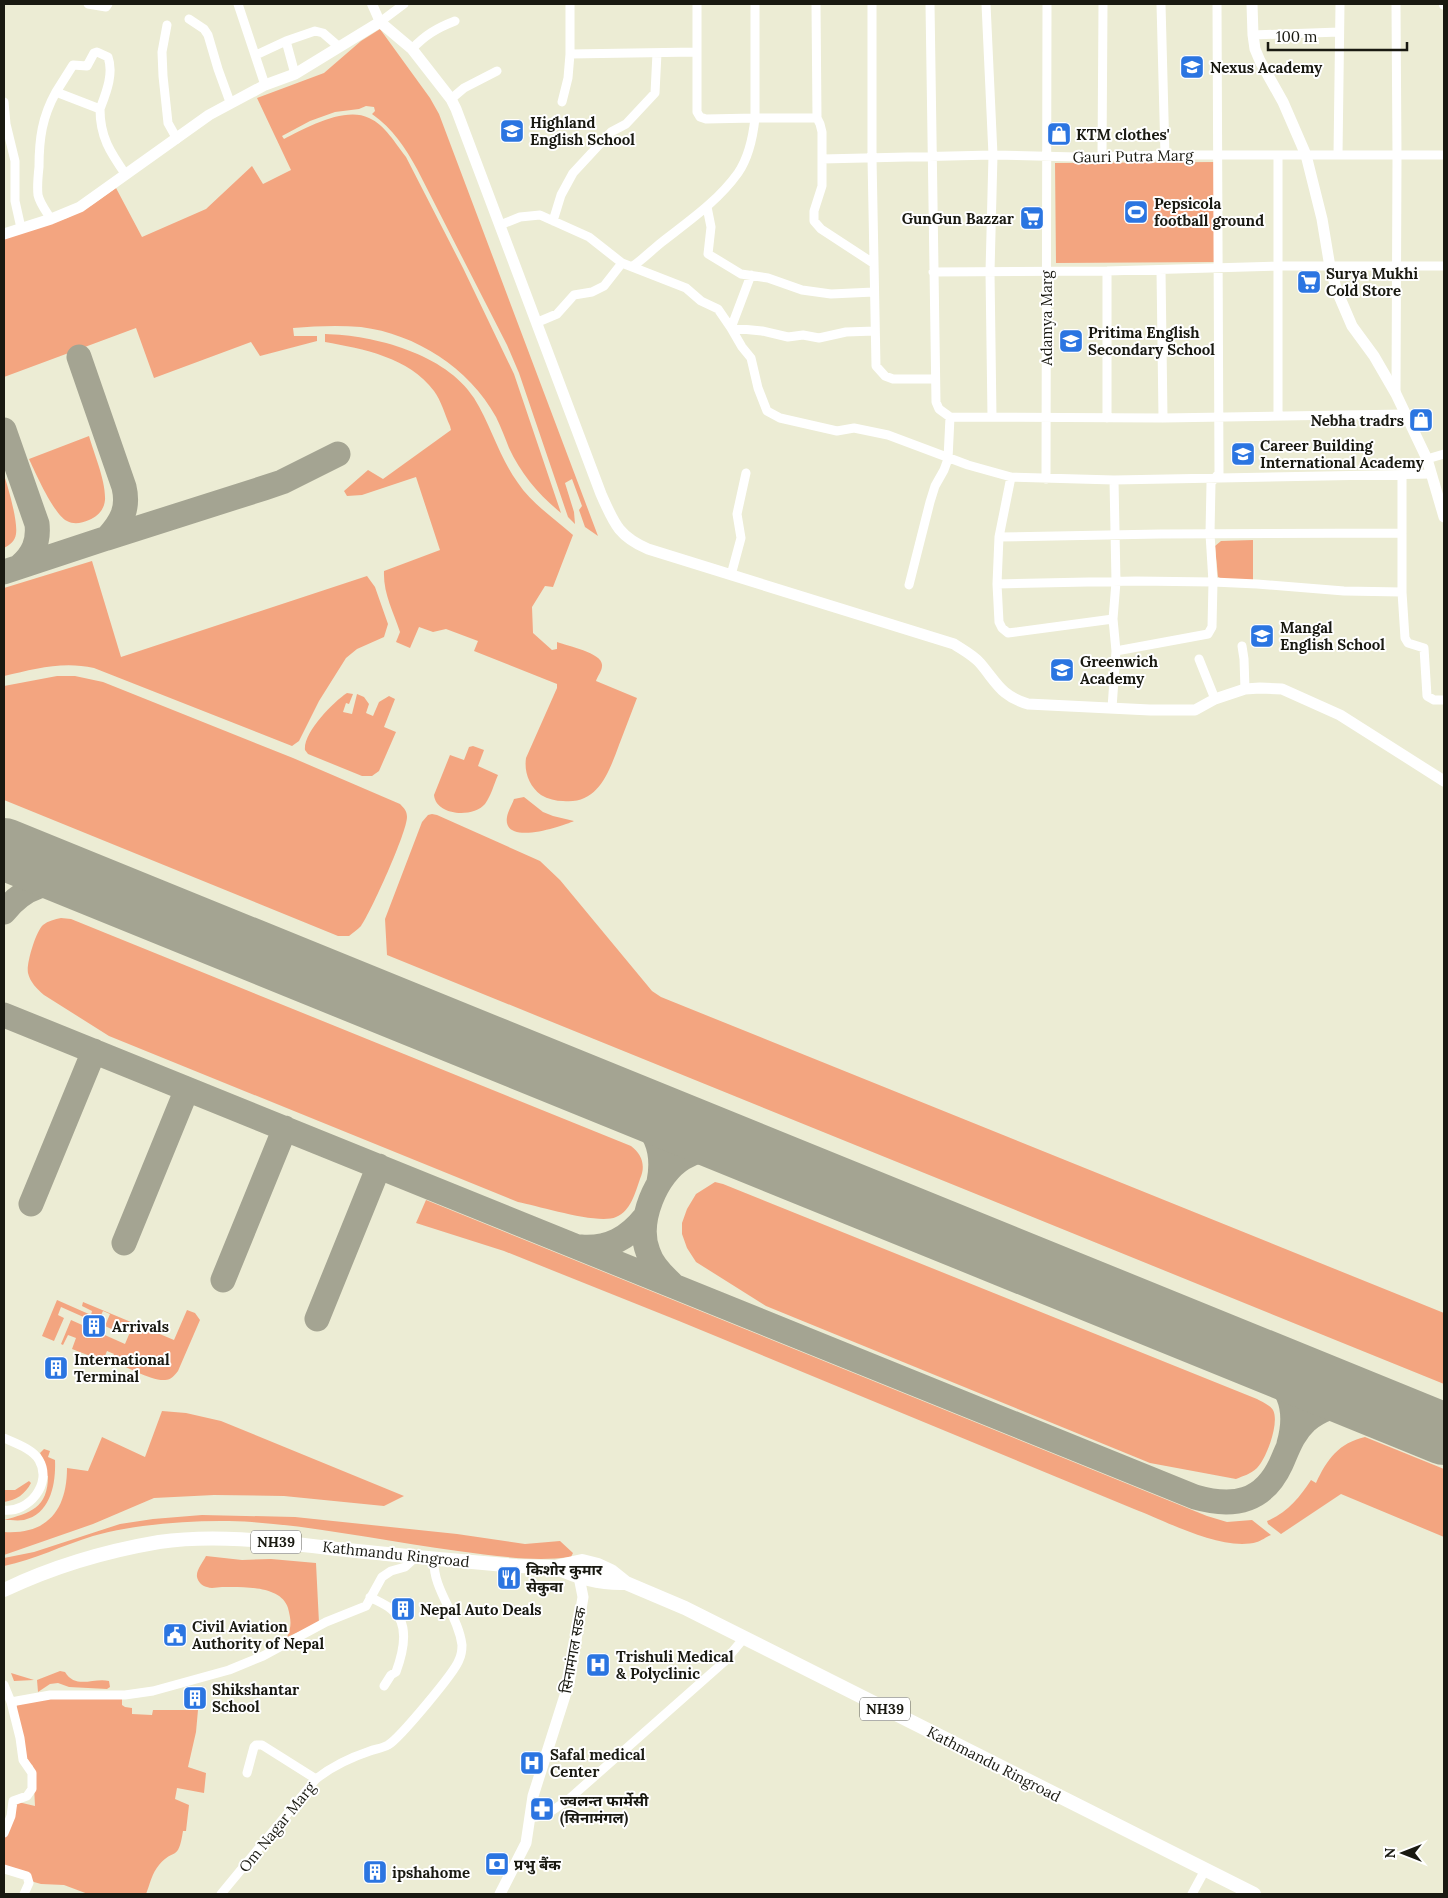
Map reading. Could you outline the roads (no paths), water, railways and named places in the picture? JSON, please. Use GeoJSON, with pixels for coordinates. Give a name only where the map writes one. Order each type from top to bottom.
{"type":"FeatureCollection","features":[{"type":"Feature","properties":{"kind":"highway","name":"Kathmandu Ringroad"},"geometry":{"type":"LineString","coordinates":[[4,1590],[54,1569],[117,1551],[168,1542],[224,1539],[270,1541],[517,1566],[555,1567],[582,1562],[598,1565],[611,1571],[626,1583],[685,1608],[1254,1894]]}},
{"type":"Feature","properties":{"kind":"highway","name":"Kathmandu Ringroad"},"geometry":{"type":"LineString","coordinates":[[555,1567],[595,1582],[608,1584],[626,1583]]}},
{"type":"Feature","properties":{"kind":"main road"},"geometry":{"type":"LineString","coordinates":[[1252,4],[1253,35],[1260,61],[1283,102],[1306,155],[1322,219],[1330,267],[1338,291],[1352,326],[1374,356],[1396,394],[1427,459],[1444,517]]}},
{"type":"Feature","properties":{"kind":"main road"},"geometry":{"type":"LineString","coordinates":[[4,234],[80,207],[230,102],[295,74],[380,22],[412,49],[451,98],[538,322],[591,468],[617,527],[635,544],[954,644],[978,662],[1001,690],[1013,700],[1028,704],[1195,710],[1215,699],[1245,689],[1282,689],[1340,715],[1444,781]]}},
{"type":"Feature","properties":{"kind":"main road","name":"सिनामंगल सडक"},"geometry":{"type":"LineString","coordinates":[[500,1894],[526,1843],[536,1787],[569,1683],[583,1597],[579,1577],[582,1562]]}},
{"type":"Feature","properties":{"kind":"main road"},"geometry":{"type":"LineString","coordinates":[[583,1597],[595,1582],[598,1565]]}},
{"type":"Feature","properties":{"kind":"street"},"geometry":{"type":"LineString","coordinates":[[88,4],[106,7],[108,4]]}},
{"type":"Feature","properties":{"kind":"street"},"geometry":{"type":"LineString","coordinates":[[238,4],[266,86]]}},
{"type":"Feature","properties":{"kind":"street"},"geometry":{"type":"LineString","coordinates":[[372,4],[380,22],[404,4]]}},
{"type":"Feature","properties":{"kind":"street"},"geometry":{"type":"LineString","coordinates":[[562,102],[568,78],[570,54],[570,4]]}},
{"type":"Feature","properties":{"kind":"street"},"geometry":{"type":"LineString","coordinates":[[697,4],[697,112],[700,117],[706,119],[817,118]]}},
{"type":"Feature","properties":{"kind":"street"},"geometry":{"type":"LineString","coordinates":[[632,266],[707,207],[739,172],[752,139],[755,118],[755,4]]}},
{"type":"Feature","properties":{"kind":"street"},"geometry":{"type":"LineString","coordinates":[[816,4],[817,118],[822,132],[822,186],[821,194],[814,210],[814,221],[821,230],[873,263]]}},
{"type":"Feature","properties":{"kind":"street"},"geometry":{"type":"LineString","coordinates":[[872,4],[873,263],[876,366],[885,376],[893,379],[935,379]]}},
{"type":"Feature","properties":{"kind":"street"},"geometry":{"type":"LineString","coordinates":[[930,4],[935,379],[936,402],[939,409],[950,417],[1162,418],[1405,414]]}},
{"type":"Feature","properties":{"kind":"street"},"geometry":{"type":"LineString","coordinates":[[986,4],[993,155],[990,272],[992,417]]}},
{"type":"Feature","properties":{"kind":"street","name":"Adamya Marg"},"geometry":{"type":"LineString","coordinates":[[1046,479],[1047,4]]}},
{"type":"Feature","properties":{"kind":"street"},"geometry":{"type":"LineString","coordinates":[[1102,157],[1103,4]]}},
{"type":"Feature","properties":{"kind":"street"},"geometry":{"type":"LineString","coordinates":[[1161,4],[1165,155]]}},
{"type":"Feature","properties":{"kind":"street"},"geometry":{"type":"LineString","coordinates":[[1116,651],[1208,634],[1212,627],[1211,483],[1219,473],[1217,4]]}},
{"type":"Feature","properties":{"kind":"street"},"geometry":{"type":"LineString","coordinates":[[1338,155],[1338,32],[1340,4]]}},
{"type":"Feature","properties":{"kind":"street"},"geometry":{"type":"LineString","coordinates":[[1396,4],[1396,394]]}},
{"type":"Feature","properties":{"kind":"street"},"geometry":{"type":"LineString","coordinates":[[189,19],[204,28],[208,35],[230,102]]}},
{"type":"Feature","properties":{"kind":"street"},"geometry":{"type":"LineString","coordinates":[[412,49],[423,37],[436,28],[455,21]]}},
{"type":"Feature","properties":{"kind":"street"},"geometry":{"type":"LineString","coordinates":[[167,25],[162,52],[163,76],[168,123],[177,139]]}},
{"type":"Feature","properties":{"kind":"street"},"geometry":{"type":"LineString","coordinates":[[256,55],[286,41],[315,31],[320,31],[338,46]]}},
{"type":"Feature","properties":{"kind":"street"},"geometry":{"type":"LineString","coordinates":[[1253,35],[1338,32]]}},
{"type":"Feature","properties":{"kind":"street"},"geometry":{"type":"LineString","coordinates":[[286,41],[295,74]]}},
{"type":"Feature","properties":{"kind":"street"},"geometry":{"type":"LineString","coordinates":[[51,218],[43,207],[38,195],[39,144],[46,112],[73,65],[87,66],[94,53],[100,52],[108,57],[110,64],[108,88],[100,109],[102,133],[112,155],[126,174]]}},
{"type":"Feature","properties":{"kind":"street"},"geometry":{"type":"LineString","coordinates":[[570,54],[696,52]]}},
{"type":"Feature","properties":{"kind":"street"},"geometry":{"type":"LineString","coordinates":[[552,221],[560,195],[573,173],[611,132],[626,124],[655,93],[657,53]]}},
{"type":"Feature","properties":{"kind":"street"},"geometry":{"type":"LineString","coordinates":[[451,98],[464,88],[497,71]]}},
{"type":"Feature","properties":{"kind":"street"},"geometry":{"type":"LineString","coordinates":[[56,92],[100,109]]}},
{"type":"Feature","properties":{"kind":"street"},"geometry":{"type":"LineString","coordinates":[[4,102],[5,124],[14,161],[14,201],[22,228]]}},
{"type":"Feature","properties":{"kind":"street","name":"Gauri Putra Marg"},"geometry":{"type":"LineString","coordinates":[[822,159],[993,155],[1046,157],[1444,155]]}},
{"type":"Feature","properties":{"kind":"street"},"geometry":{"type":"LineString","coordinates":[[1278,155],[1278,416]]}},
{"type":"Feature","properties":{"kind":"street"},"geometry":{"type":"LineString","coordinates":[[707,207],[711,227],[708,254],[741,274],[768,278],[780,284],[815,292],[831,294],[874,292]]}},
{"type":"Feature","properties":{"kind":"street"},"geometry":{"type":"LineString","coordinates":[[500,225],[520,217],[540,215],[589,237],[622,263],[686,288],[701,301],[718,309],[751,358],[766,411],[780,418],[837,431],[854,428],[888,435],[948,459],[1010,477],[1114,480],[1431,474]]}},
{"type":"Feature","properties":{"kind":"street"},"geometry":{"type":"LineString","coordinates":[[538,322],[557,314],[574,295],[592,292],[604,286],[622,263]]}},
{"type":"Feature","properties":{"kind":"street"},"geometry":{"type":"LineString","coordinates":[[934,272],[1107,271],[1277,266],[1444,266]]}},
{"type":"Feature","properties":{"kind":"street"},"geometry":{"type":"LineString","coordinates":[[1161,270],[1162,418]]}},
{"type":"Feature","properties":{"kind":"street"},"geometry":{"type":"LineString","coordinates":[[1107,271],[1107,418]]}},
{"type":"Feature","properties":{"kind":"street"},"geometry":{"type":"LineString","coordinates":[[731,328],[751,275]]}},
{"type":"Feature","properties":{"kind":"street"},"geometry":{"type":"LineString","coordinates":[[731,328],[762,330],[788,337],[819,338],[846,332],[875,331]]}},
{"type":"Feature","properties":{"kind":"street"},"geometry":{"type":"LineString","coordinates":[[909,585],[930,502],[935,486],[948,459],[950,417]]}},
{"type":"Feature","properties":{"kind":"street"},"geometry":{"type":"LineString","coordinates":[[1427,459],[1444,454]]}},
{"type":"Feature","properties":{"kind":"street"},"geometry":{"type":"LineString","coordinates":[[731,575],[741,538],[737,514],[746,473]]}},
{"type":"Feature","properties":{"kind":"street"},"geometry":{"type":"LineString","coordinates":[[1402,476],[1402,592],[1405,638],[1408,643],[1424,648],[1427,696],[1434,700],[1444,700]]}},
{"type":"Feature","properties":{"kind":"street"},"geometry":{"type":"LineString","coordinates":[[1010,477],[999,537],[998,622],[1002,628],[1008,633],[1113,619]]}},
{"type":"Feature","properties":{"kind":"street"},"geometry":{"type":"LineString","coordinates":[[1112,708],[1116,651],[1113,619],[1116,582],[1114,480]]}},
{"type":"Feature","properties":{"kind":"street"},"geometry":{"type":"LineString","coordinates":[[999,537],[1402,533]]}},
{"type":"Feature","properties":{"kind":"street"},"geometry":{"type":"LineString","coordinates":[[997,584],[1213,582],[1344,591],[1402,592]]}},
{"type":"Feature","properties":{"kind":"street"},"geometry":{"type":"LineString","coordinates":[[1242,646],[1245,689]]}},
{"type":"Feature","properties":{"kind":"street"},"geometry":{"type":"LineString","coordinates":[[1199,659],[1215,699]]}},
{"type":"Feature","properties":{"kind":"street"},"geometry":{"type":"LineString","coordinates":[[4,1438],[20,1445],[36,1456],[41,1465],[42,1472],[40,1486],[30,1502],[18,1508],[4,1510]]}},
{"type":"Feature","properties":{"kind":"street"},"geometry":{"type":"LineString","coordinates":[[11,1702],[50,1695],[125,1695],[153,1691],[229,1670],[263,1656],[326,1622],[366,1606],[382,1577],[391,1571],[405,1567],[417,1556]]}},
{"type":"Feature","properties":{"kind":"street","name":"Om Nagar Marg"},"geometry":{"type":"LineString","coordinates":[[221,1894],[316,1779],[368,1751],[390,1744],[450,1676],[459,1660],[462,1646],[452,1615],[437,1583],[433,1570],[434,1558]]}},
{"type":"Feature","properties":{"kind":"street"},"geometry":{"type":"LineString","coordinates":[[370,1598],[392,1610],[401,1621],[403,1632],[403,1652],[396,1672],[391,1675],[384,1686]]}},
{"type":"Feature","properties":{"kind":"street"},"geometry":{"type":"LineString","coordinates":[[530,1817],[537,1818],[569,1799],[724,1662],[744,1638]]}},
{"type":"Feature","properties":{"kind":"street"},"geometry":{"type":"LineString","coordinates":[[4,1685],[11,1702],[20,1738],[23,1760],[32,1773],[32,1789],[27,1796],[13,1801],[11,1816],[4,1833]]}},
{"type":"Feature","properties":{"kind":"street"},"geometry":{"type":"LineString","coordinates":[[247,1773],[254,1747],[262,1745],[316,1779]]}},
{"type":"Feature","properties":{"kind":"street"},"geometry":{"type":"LineString","coordinates":[[4,1869],[28,1876],[29,1883],[24,1894]]}},
{"type":"Feature","properties":{"kind":"street"},"geometry":{"type":"LineString","coordinates":[[1192,1894],[1205,1870]]}},
{"type":"Feature","properties":{"kind":"place","name":"Nexus Academy"},"geometry":{"type":"Point","coordinates":[1192,67]}},
{"type":"Feature","properties":{"kind":"place","name":"Highland English School"},"geometry":{"type":"Point","coordinates":[512,131]}},
{"type":"Feature","properties":{"kind":"place","name":"KTM clothes'"},"geometry":{"type":"Point","coordinates":[1059,134]}},
{"type":"Feature","properties":{"kind":"place","name":"Pepsicola football ground"},"geometry":{"type":"Point","coordinates":[1136,212]}},
{"type":"Feature","properties":{"kind":"place","name":"GunGun Bazzar"},"geometry":{"type":"Point","coordinates":[1032,218]}},
{"type":"Feature","properties":{"kind":"place","name":"Surya Mukhi Cold Store"},"geometry":{"type":"Point","coordinates":[1309,282]}},
{"type":"Feature","properties":{"kind":"place","name":"Pritima English Secondary School"},"geometry":{"type":"Point","coordinates":[1071,341]}},
{"type":"Feature","properties":{"kind":"place","name":"Nebha tradrs"},"geometry":{"type":"Point","coordinates":[1421,420]}},
{"type":"Feature","properties":{"kind":"place","name":"Career Building International Academy"},"geometry":{"type":"Point","coordinates":[1243,454]}},
{"type":"Feature","properties":{"kind":"place","name":"Mangal English School"},"geometry":{"type":"Point","coordinates":[1262,636]}},
{"type":"Feature","properties":{"kind":"place","name":"Greenwich Academy"},"geometry":{"type":"Point","coordinates":[1062,670]}},
{"type":"Feature","properties":{"kind":"place","name":"Arrivals"},"geometry":{"type":"Point","coordinates":[94,1326]}},
{"type":"Feature","properties":{"kind":"place","name":"International Terminal"},"geometry":{"type":"Point","coordinates":[56,1368]}},
{"type":"Feature","properties":{"kind":"place","name":"किशोर कुमार सेकुवा"},"geometry":{"type":"Point","coordinates":[509,1578]}},
{"type":"Feature","properties":{"kind":"place","name":"Nepal Auto Deals"},"geometry":{"type":"Point","coordinates":[403,1609]}},
{"type":"Feature","properties":{"kind":"place","name":"Civil Aviation Authority of Nepal"},"geometry":{"type":"Point","coordinates":[175,1635]}},
{"type":"Feature","properties":{"kind":"place","name":"Trishuli Medical & Polyclinic"},"geometry":{"type":"Point","coordinates":[598,1665]}},
{"type":"Feature","properties":{"kind":"place","name":"Shikshantar School"},"geometry":{"type":"Point","coordinates":[195,1698]}},
{"type":"Feature","properties":{"kind":"place","name":"Safal medical Center"},"geometry":{"type":"Point","coordinates":[532,1763]}},
{"type":"Feature","properties":{"kind":"place","name":"ज्वलन्त फार्मेसी (सिनामंगल)"},"geometry":{"type":"Point","coordinates":[542,1809]}},
{"type":"Feature","properties":{"kind":"place","name":"प्रभु बैंक"},"geometry":{"type":"Point","coordinates":[497,1864]}},
{"type":"Feature","properties":{"kind":"place","name":"ipshahome"},"geometry":{"type":"Point","coordinates":[375,1872]}}]}
